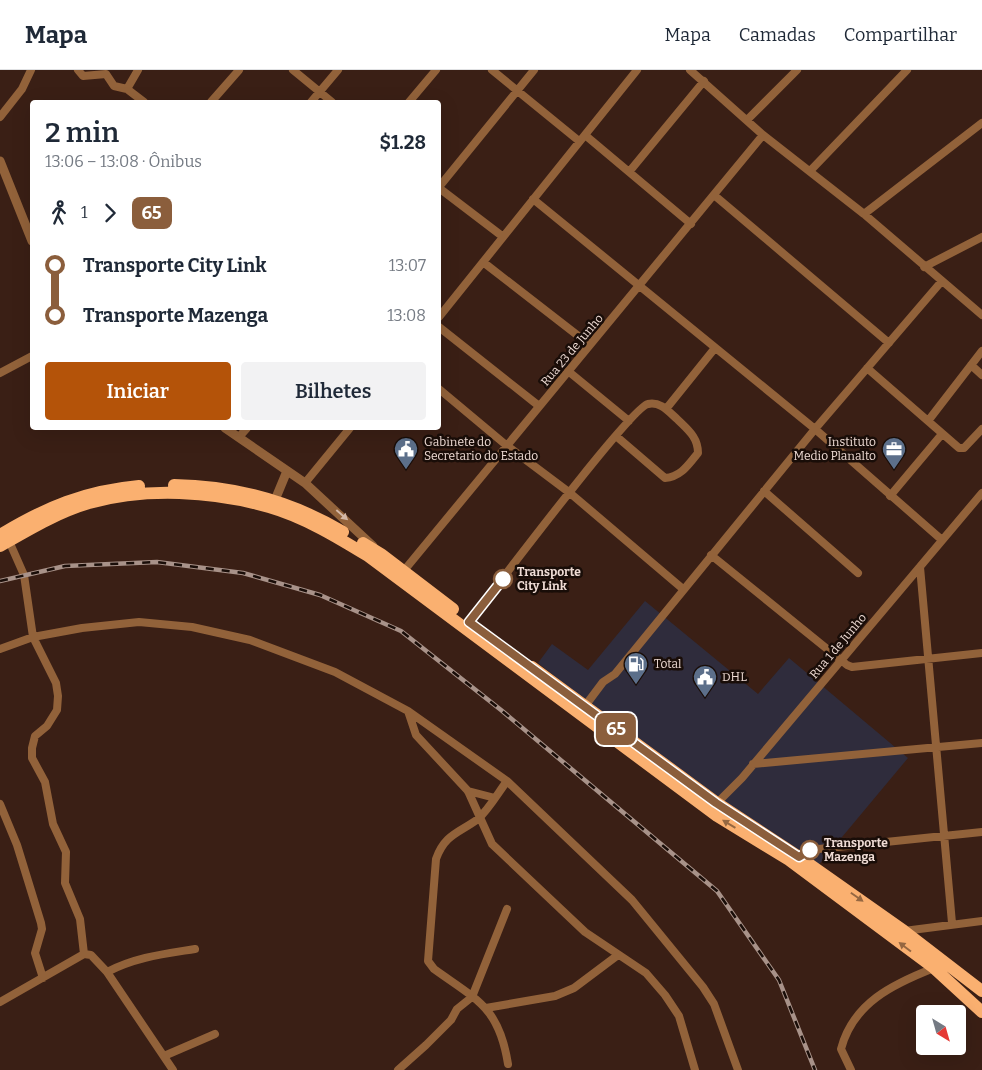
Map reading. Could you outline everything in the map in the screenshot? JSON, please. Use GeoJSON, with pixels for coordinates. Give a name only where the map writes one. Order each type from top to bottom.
{"type":"FeatureCollection","features":[{"type":"Feature","properties":{"kind":"highway"},"geometry":{"type":"LineString","coordinates":[[3,540],[61,503],[84,494],[138,486],[203,486],[275,500],[317,517],[381,554],[400,575],[934,968],[982,1012]]}},
{"type":"Feature","properties":{"kind":"highway"},"geometry":{"type":"LineString","coordinates":[[3,540],[88,503],[140,494],[204,495],[270,508],[334,535],[400,575],[469,622],[585,706],[712,806],[799,857],[904,931],[982,992]]}},
{"type":"Feature","properties":{"kind":"street"},"geometry":{"type":"LineString","coordinates":[[0,117],[22,89],[31,70]]}},
{"type":"Feature","properties":{"kind":"street"},"geometry":{"type":"LineString","coordinates":[[78,70],[83,76],[106,74],[114,86],[127,88],[142,100]]}},
{"type":"Feature","properties":{"kind":"street"},"geometry":{"type":"LineString","coordinates":[[127,88],[138,70]]}},
{"type":"Feature","properties":{"kind":"street"},"geometry":{"type":"LineString","coordinates":[[213,100],[239,70]]}},
{"type":"Feature","properties":{"kind":"street"},"geometry":{"type":"LineString","coordinates":[[293,70],[329,100]]}},
{"type":"Feature","properties":{"kind":"street"},"geometry":{"type":"LineString","coordinates":[[313,100],[338,70]]}},
{"type":"Feature","properties":{"kind":"street"},"geometry":{"type":"LineString","coordinates":[[411,100],[436,70]]}},
{"type":"Feature","properties":{"kind":"street"},"geometry":{"type":"LineString","coordinates":[[492,70],[579,142]]}},
{"type":"Feature","properties":{"kind":"street"},"geometry":{"type":"LineString","coordinates":[[441,185],[534,70]]}},
{"type":"Feature","properties":{"kind":"street"},"geometry":{"type":"LineString","coordinates":[[441,314],[502,236],[637,70]]}},
{"type":"Feature","properties":{"kind":"street"},"geometry":{"type":"LineString","coordinates":[[747,120],[797,70]]}},
{"type":"Feature","properties":{"kind":"street"},"geometry":{"type":"LineString","coordinates":[[811,170],[908,70]]}},
{"type":"Feature","properties":{"kind":"street"},"geometry":{"type":"LineString","coordinates":[[694,71],[764,135],[811,170],[982,315]]}},
{"type":"Feature","properties":{"kind":"street"},"geometry":{"type":"LineString","coordinates":[[629,172],[704,81]]}},
{"type":"Feature","properties":{"kind":"street"},"geometry":{"type":"LineString","coordinates":[[864,214],[982,123]]}},
{"type":"Feature","properties":{"kind":"street"},"geometry":{"type":"LineString","coordinates":[[585,135],[691,224]]}},
{"type":"Feature","properties":{"kind":"street","name":"Rua 23 de Junho"},"geometry":{"type":"LineString","coordinates":[[400,575],[764,135]]}},
{"type":"Feature","properties":{"kind":"street"},"geometry":{"type":"LineString","coordinates":[[0,162],[30,236]]}},
{"type":"Feature","properties":{"kind":"street"},"geometry":{"type":"LineString","coordinates":[[441,189],[502,236]]}},
{"type":"Feature","properties":{"kind":"street"},"geometry":{"type":"LineString","coordinates":[[714,195],[889,343]]}},
{"type":"Feature","properties":{"kind":"street"},"geometry":{"type":"LineString","coordinates":[[533,198],[639,287],[815,429],[942,540]]}},
{"type":"Feature","properties":{"kind":"street"},"geometry":{"type":"LineString","coordinates":[[924,267],[982,237]]}},
{"type":"Feature","properties":{"kind":"street"},"geometry":{"type":"LineString","coordinates":[[483,262],[590,345]]}},
{"type":"Feature","properties":{"kind":"street"},"geometry":{"type":"LineString","coordinates":[[585,706],[603,682],[615,674],[815,429],[941,282]]}},
{"type":"Feature","properties":{"kind":"street"},"geometry":{"type":"LineString","coordinates":[[441,329],[539,406]]}},
{"type":"Feature","properties":{"kind":"street"},"geometry":{"type":"LineString","coordinates":[[666,409],[715,348]]}},
{"type":"Feature","properties":{"kind":"street"},"geometry":{"type":"LineString","coordinates":[[928,421],[982,351]]}},
{"type":"Feature","properties":{"kind":"street"},"geometry":{"type":"LineString","coordinates":[[0,373],[30,357]]}},
{"type":"Feature","properties":{"kind":"street"},"geometry":{"type":"LineString","coordinates":[[971,365],[982,375]]}},
{"type":"Feature","properties":{"kind":"street"},"geometry":{"type":"LineString","coordinates":[[867,368],[959,448],[964,448],[982,429]]}},
{"type":"Feature","properties":{"kind":"street"},"geometry":{"type":"LineString","coordinates":[[568,371],[629,421]]}},
{"type":"Feature","properties":{"kind":"street"},"geometry":{"type":"LineString","coordinates":[[441,391],[506,445],[570,493],[683,589]]}},
{"type":"Feature","properties":{"kind":"street"},"geometry":{"type":"LineString","coordinates":[[469,622],[570,493],[616,436],[638,410],[647,404],[658,404],[666,409],[695,436],[698,444],[698,453],[680,473],[673,478],[665,478],[658,474],[616,436]]}},
{"type":"Feature","properties":{"kind":"street"},"geometry":{"type":"LineString","coordinates":[[229,430],[305,483],[346,519],[381,554]]}},
{"type":"Feature","properties":{"kind":"street"},"geometry":{"type":"LineString","coordinates":[[239,437],[245,430]]}},
{"type":"Feature","properties":{"kind":"street"},"geometry":{"type":"LineString","coordinates":[[305,483],[348,430]]}},
{"type":"Feature","properties":{"kind":"street"},"geometry":{"type":"LineString","coordinates":[[890,496],[942,434]]}},
{"type":"Feature","properties":{"kind":"street"},"geometry":{"type":"LineString","coordinates":[[275,500],[287,471]]}},
{"type":"Feature","properties":{"kind":"street"},"geometry":{"type":"LineString","coordinates":[[764,491],[858,572]]}},
{"type":"Feature","properties":{"kind":"street","name":"Rua 1 de Junho"},"geometry":{"type":"LineString","coordinates":[[712,806],[753,764],[982,493]]}},
{"type":"Feature","properties":{"kind":"street"},"geometry":{"type":"LineString","coordinates":[[3,540],[24,575],[33,637],[56,683],[58,696],[57,710],[47,726],[36,736],[32,748],[32,758],[45,782],[54,824],[66,852],[65,883],[80,918],[84,954]]}},
{"type":"Feature","properties":{"kind":"street"},"geometry":{"type":"LineString","coordinates":[[711,555],[852,667],[982,654]]}},
{"type":"Feature","properties":{"kind":"street"},"geometry":{"type":"LineString","coordinates":[[920,567],[952,923]]}},
{"type":"Feature","properties":{"kind":"street"},"geometry":{"type":"LineString","coordinates":[[0,649],[33,637],[139,622],[192,626],[250,640],[334,672],[408,711],[507,781],[632,900],[672,948],[714,1004],[738,1070]]}},
{"type":"Feature","properties":{"kind":"street"},"geometry":{"type":"LineString","coordinates":[[408,711],[416,735],[468,791],[492,844],[585,932],[646,973],[665,995],[679,1016],[695,1070]]}},
{"type":"Feature","properties":{"kind":"street"},"geometry":{"type":"LineString","coordinates":[[753,764],[982,743]]}},
{"type":"Feature","properties":{"kind":"street"},"geometry":{"type":"LineString","coordinates":[[507,781],[479,818],[444,842],[436,859],[428,961],[434,969],[486,1008],[499,1026],[504,1039],[508,1064]]}},
{"type":"Feature","properties":{"kind":"street"},"geometry":{"type":"LineString","coordinates":[[468,791],[495,798]]}},
{"type":"Feature","properties":{"kind":"street"},"geometry":{"type":"LineString","coordinates":[[0,804],[17,845],[41,923],[42,930],[35,953],[43,978]]}},
{"type":"Feature","properties":{"kind":"street"},"geometry":{"type":"LineString","coordinates":[[799,857],[810,850],[982,832]]}},
{"type":"Feature","properties":{"kind":"street"},"geometry":{"type":"LineString","coordinates":[[398,1070],[451,1020],[457,1009],[472,997],[507,909]]}},
{"type":"Feature","properties":{"kind":"street"},"geometry":{"type":"LineString","coordinates":[[904,931],[952,923],[982,921]]}},
{"type":"Feature","properties":{"kind":"street"},"geometry":{"type":"LineString","coordinates":[[108,972],[126,962],[147,956],[195,949]]}},
{"type":"Feature","properties":{"kind":"street"},"geometry":{"type":"LineString","coordinates":[[0,1002],[84,954],[95,957],[108,972],[172,1070]]}},
{"type":"Feature","properties":{"kind":"street"},"geometry":{"type":"LineString","coordinates":[[486,1008],[555,996],[574,988],[618,955]]}},
{"type":"Feature","properties":{"kind":"street"},"geometry":{"type":"LineString","coordinates":[[851,1070],[841,1049],[853,1022],[861,1011],[873,998],[892,986],[934,968]]}},
{"type":"Feature","properties":{"kind":"street"},"geometry":{"type":"LineString","coordinates":[[164,1056],[215,1034]]}},
{"type":"Feature","properties":{"kind":"shaded area"},"geometry":{"type":"Polygon","coordinates":[[[645,601],[758,694],[789,658],[908,758],[817,867],[676,772],[538,663],[552,644],[588,670],[645,601]]]}},
{"type":"Feature","properties":{"kind":"railway"},"geometry":{"type":"LineString","coordinates":[[0,581],[65,566],[157,562],[243,573],[320,595],[401,631],[501,710],[717,891],[779,980],[815,1070]]}},
{"type":"Feature","properties":{"kind":"bus line","name":"65"},"geometry":{"type":"LineString","coordinates":[[503,579],[469,622],[716,803],[799,857],[803,852],[810,850]]}},
{"type":"Feature","properties":{"kind":"place","name":"Gabinete do Secretario do Estado"},"geometry":{"type":"Point","coordinates":[406,470]}},
{"type":"Feature","properties":{"kind":"place","name":"Instituto Medio Planalto"},"geometry":{"type":"Point","coordinates":[894,470]}},
{"type":"Feature","properties":{"kind":"place","name":"Transporte City Link"},"geometry":{"type":"Point","coordinates":[503,579]}},
{"type":"Feature","properties":{"kind":"place","name":"Total"},"geometry":{"type":"Point","coordinates":[636,685]}},
{"type":"Feature","properties":{"kind":"place","name":"DHL"},"geometry":{"type":"Point","coordinates":[705,698]}},
{"type":"Feature","properties":{"kind":"place","name":"Transporte Mazenga"},"geometry":{"type":"Point","coordinates":[810,850]}}]}
